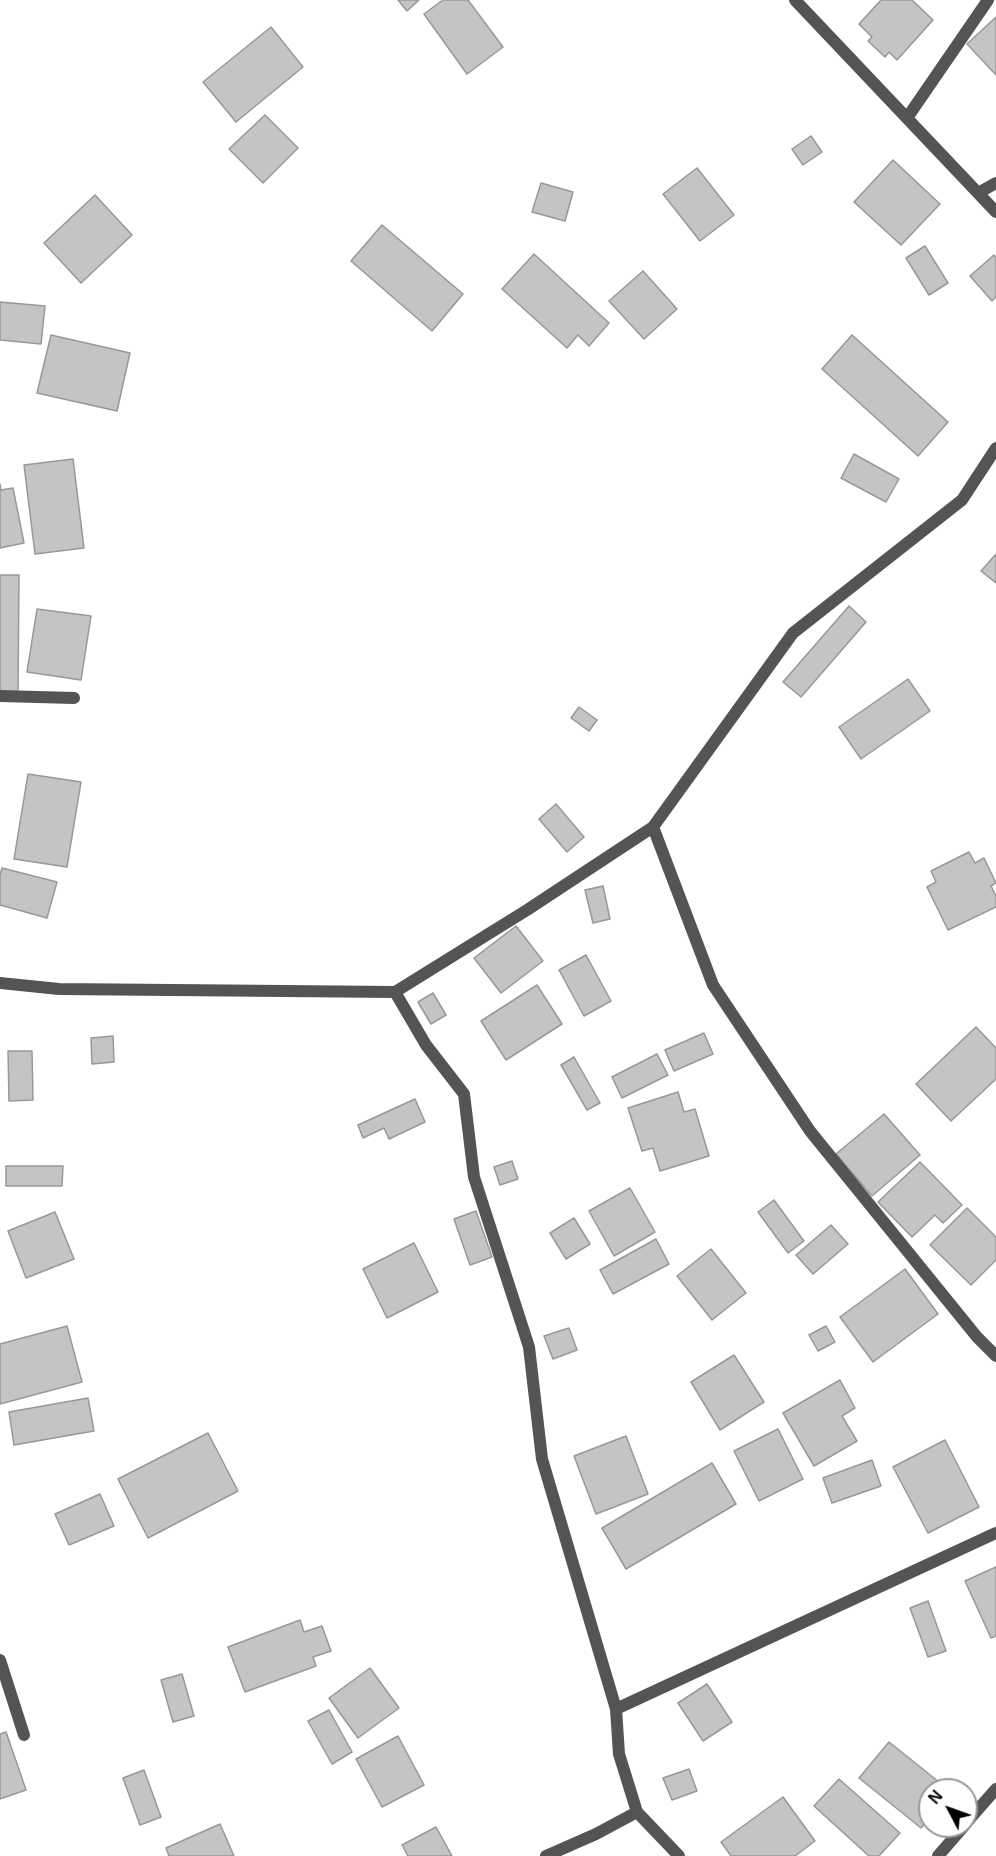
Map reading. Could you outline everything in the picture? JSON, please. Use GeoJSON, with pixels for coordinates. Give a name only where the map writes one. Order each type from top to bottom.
{"type":"FeatureCollection","features":[{"type":"Feature","properties":{"kind":"street"},"geometry":{"type":"LineString","coordinates":[[795,0],[996,212]]}},
{"type":"Feature","properties":{"kind":"street"},"geometry":{"type":"LineString","coordinates":[[907,118],[988,0]]}},
{"type":"Feature","properties":{"kind":"street"},"geometry":{"type":"LineString","coordinates":[[978,193],[996,183]]}},
{"type":"Feature","properties":{"kind":"street"},"geometry":{"type":"LineString","coordinates":[[0,983],[59,989],[395,992],[527,910],[653,827],[793,633],[962,500],[996,448]]}},
{"type":"Feature","properties":{"kind":"street"},"geometry":{"type":"LineString","coordinates":[[0,696],[74,698]]}},
{"type":"Feature","properties":{"kind":"street"},"geometry":{"type":"LineString","coordinates":[[653,827],[713,985],[810,1131],[976,1337],[996,1356]]}},
{"type":"Feature","properties":{"kind":"street"},"geometry":{"type":"LineString","coordinates":[[395,992],[426,1045],[464,1094],[474,1177],[529,1347],[542,1459],[616,1709],[619,1754],[637,1812],[679,1856]]}},
{"type":"Feature","properties":{"kind":"street"},"geometry":{"type":"LineString","coordinates":[[616,1709],[996,1533]]}},
{"type":"Feature","properties":{"kind":"street"},"geometry":{"type":"LineString","coordinates":[[0,1660],[24,1735]]}},
{"type":"Feature","properties":{"kind":"street"},"geometry":{"type":"LineString","coordinates":[[978,1810],[996,1789]]}},
{"type":"Feature","properties":{"kind":"street"},"geometry":{"type":"LineString","coordinates":[[546,1856],[596,1834],[637,1812]]}},
{"type":"Feature","properties":{"kind":"street"},"geometry":{"type":"LineString","coordinates":[[938,1856],[954,1838]]}},
{"type":"Feature","properties":{"kind":"building"},"geometry":{"type":"Polygon","coordinates":[[[398,0],[419,0],[407,11],[398,0]]]}},
{"type":"Feature","properties":{"kind":"building"},"geometry":{"type":"Polygon","coordinates":[[[443,0],[468,0],[503,47],[467,74],[424,14],[443,0]]]}},
{"type":"Feature","properties":{"kind":"building"},"geometry":{"type":"Polygon","coordinates":[[[881,0],[912,0],[933,20],[897,60],[889,52],[885,57],[868,41],[872,37],[859,24],[881,0]]]}},
{"type":"Feature","properties":{"kind":"building"},"geometry":{"type":"Polygon","coordinates":[[[996,17],[996,75],[967,44],[996,17]]]}},
{"type":"Feature","properties":{"kind":"building"},"geometry":{"type":"Polygon","coordinates":[[[271,27],[303,67],[236,122],[203,82],[271,27]]]}},
{"type":"Feature","properties":{"kind":"building"},"geometry":{"type":"Polygon","coordinates":[[[265,115],[298,148],[263,183],[229,149],[265,115]]]}},
{"type":"Feature","properties":{"kind":"building"},"geometry":{"type":"Polygon","coordinates":[[[811,136],[822,152],[803,165],[792,149],[811,136]]]}},
{"type":"Feature","properties":{"kind":"building"},"geometry":{"type":"Polygon","coordinates":[[[893,160],[940,204],[901,245],[854,202],[893,160]]]}},
{"type":"Feature","properties":{"kind":"building"},"geometry":{"type":"Polygon","coordinates":[[[697,168],[734,215],[700,241],[663,194],[697,168]]]}},
{"type":"Feature","properties":{"kind":"building"},"geometry":{"type":"Polygon","coordinates":[[[541,183],[573,192],[565,221],[532,212],[541,183]]]}},
{"type":"Feature","properties":{"kind":"building"},"geometry":{"type":"Polygon","coordinates":[[[95,195],[132,235],[81,283],[44,243],[95,195]]]}},
{"type":"Feature","properties":{"kind":"building"},"geometry":{"type":"Polygon","coordinates":[[[382,225],[463,294],[432,331],[351,261],[382,225]]]}},
{"type":"Feature","properties":{"kind":"building"},"geometry":{"type":"Polygon","coordinates":[[[925,246],[948,283],[929,295],[906,258],[925,246]]]}},
{"type":"Feature","properties":{"kind":"building"},"geometry":{"type":"Polygon","coordinates":[[[534,254],[609,323],[589,346],[578,335],[567,348],[502,289],[534,254]]]}},
{"type":"Feature","properties":{"kind":"building"},"geometry":{"type":"Polygon","coordinates":[[[994,255],[996,258],[996,297],[992,301],[970,276],[994,255]]]}},
{"type":"Feature","properties":{"kind":"building"},"geometry":{"type":"Polygon","coordinates":[[[643,271],[677,309],[644,339],[609,301],[643,271]]]}},
{"type":"Feature","properties":{"kind":"building"},"geometry":{"type":"Polygon","coordinates":[[[0,302],[45,306],[41,344],[0,340],[0,302]]]}},
{"type":"Feature","properties":{"kind":"building"},"geometry":{"type":"Polygon","coordinates":[[[51,335],[130,353],[117,411],[37,393],[51,335]]]}},
{"type":"Feature","properties":{"kind":"building"},"geometry":{"type":"Polygon","coordinates":[[[852,335],[948,422],[918,456],[822,369],[852,335]]]}},
{"type":"Feature","properties":{"kind":"building"},"geometry":{"type":"Polygon","coordinates":[[[854,454],[899,479],[886,502],[841,478],[854,454]]]}},
{"type":"Feature","properties":{"kind":"building"},"geometry":{"type":"Polygon","coordinates":[[[73,459],[84,548],[35,554],[24,465],[73,459]]]}},
{"type":"Feature","properties":{"kind":"building"},"geometry":{"type":"Polygon","coordinates":[[[0,484],[1,490],[13,488],[24,543],[0,548],[0,484]]]}},
{"type":"Feature","properties":{"kind":"building"},"geometry":{"type":"Polygon","coordinates":[[[996,554],[996,583],[981,571],[996,554]]]}},
{"type":"Feature","properties":{"kind":"building"},"geometry":{"type":"Polygon","coordinates":[[[0,575],[19,575],[18,694],[0,694],[0,575]]]}},
{"type":"Feature","properties":{"kind":"building"},"geometry":{"type":"Polygon","coordinates":[[[849,606],[866,622],[801,697],[783,682],[849,606]]]}},
{"type":"Feature","properties":{"kind":"building"},"geometry":{"type":"Polygon","coordinates":[[[37,609],[91,616],[81,680],[27,672],[37,609]]]}},
{"type":"Feature","properties":{"kind":"building"},"geometry":{"type":"Polygon","coordinates":[[[908,679],[930,711],[861,759],[839,727],[908,679]]]}},
{"type":"Feature","properties":{"kind":"building"},"geometry":{"type":"Polygon","coordinates":[[[579,707],[597,720],[589,731],[571,718],[579,707]]]}},
{"type":"Feature","properties":{"kind":"building"},"geometry":{"type":"Polygon","coordinates":[[[28,774],[81,782],[67,867],[14,859],[28,774]]]}},
{"type":"Feature","properties":{"kind":"building"},"geometry":{"type":"Polygon","coordinates":[[[556,804],[584,837],[567,852],[539,819],[556,804]]]}},
{"type":"Feature","properties":{"kind":"building"},"geometry":{"type":"Polygon","coordinates":[[[969,852],[975,863],[984,858],[996,883],[991,886],[996,896],[996,907],[948,930],[927,887],[936,882],[931,871],[969,852]]]}},
{"type":"Feature","properties":{"kind":"building"},"geometry":{"type":"Polygon","coordinates":[[[2,868],[57,882],[47,918],[0,905],[2,868]]]}},
{"type":"Feature","properties":{"kind":"building"},"geometry":{"type":"Polygon","coordinates":[[[603,886],[610,919],[593,923],[585,890],[603,886]]]}},
{"type":"Feature","properties":{"kind":"building"},"geometry":{"type":"Polygon","coordinates":[[[516,926],[543,961],[501,993],[474,958],[516,926]]]}},
{"type":"Feature","properties":{"kind":"building"},"geometry":{"type":"Polygon","coordinates":[[[586,955],[611,1001],[584,1016],[559,970],[586,955]]]}},
{"type":"Feature","properties":{"kind":"building"},"geometry":{"type":"Polygon","coordinates":[[[537,985],[562,1024],[506,1060],[481,1021],[537,985]]]}},
{"type":"Feature","properties":{"kind":"building"},"geometry":{"type":"Polygon","coordinates":[[[433,993],[446,1015],[431,1024],[418,1002],[433,993]]]}},
{"type":"Feature","properties":{"kind":"building"},"geometry":{"type":"Polygon","coordinates":[[[976,1027],[996,1048],[996,1079],[951,1121],[916,1084],[976,1027]]]}},
{"type":"Feature","properties":{"kind":"building"},"geometry":{"type":"Polygon","coordinates":[[[704,1033],[713,1054],[674,1071],[665,1050],[704,1033]]]}},
{"type":"Feature","properties":{"kind":"building"},"geometry":{"type":"Polygon","coordinates":[[[113,1036],[114,1062],[92,1064],[91,1038],[113,1036]]]}},
{"type":"Feature","properties":{"kind":"building"},"geometry":{"type":"Polygon","coordinates":[[[8,1051],[32,1051],[33,1100],[9,1101],[8,1051]]]}},
{"type":"Feature","properties":{"kind":"building"},"geometry":{"type":"Polygon","coordinates":[[[657,1054],[668,1075],[622,1098],[612,1077],[657,1054]]]}},
{"type":"Feature","properties":{"kind":"building"},"geometry":{"type":"Polygon","coordinates":[[[574,1057],[600,1103],[587,1110],[561,1065],[574,1057]]]}},
{"type":"Feature","properties":{"kind":"building"},"geometry":{"type":"Polygon","coordinates":[[[678,1092],[684,1112],[695,1109],[709,1156],[660,1171],[653,1148],[642,1151],[628,1108],[678,1092]]]}},
{"type":"Feature","properties":{"kind":"building"},"geometry":{"type":"Polygon","coordinates":[[[415,1099],[425,1122],[389,1139],[384,1128],[363,1138],[358,1125],[415,1099]]]}},
{"type":"Feature","properties":{"kind":"building"},"geometry":{"type":"Polygon","coordinates":[[[884,1114],[920,1155],[872,1196],[836,1154],[884,1114]]]}},
{"type":"Feature","properties":{"kind":"building"},"geometry":{"type":"Polygon","coordinates":[[[512,1161],[518,1179],[500,1185],[494,1167],[512,1161]]]}},
{"type":"Feature","properties":{"kind":"building"},"geometry":{"type":"Polygon","coordinates":[[[920,1162],[962,1205],[943,1223],[935,1215],[912,1237],[878,1202],[920,1162]]]}},
{"type":"Feature","properties":{"kind":"building"},"geometry":{"type":"Polygon","coordinates":[[[6,1166],[63,1166],[62,1186],[6,1186],[6,1166]]]}},
{"type":"Feature","properties":{"kind":"building"},"geometry":{"type":"Polygon","coordinates":[[[630,1188],[655,1232],[614,1256],[589,1211],[630,1188]]]}},
{"type":"Feature","properties":{"kind":"building"},"geometry":{"type":"Polygon","coordinates":[[[774,1200],[804,1241],[788,1253],[758,1212],[774,1200]]]}},
{"type":"Feature","properties":{"kind":"building"},"geometry":{"type":"Polygon","coordinates":[[[967,1208],[996,1237],[996,1260],[971,1285],[930,1245],[967,1208]]]}},
{"type":"Feature","properties":{"kind":"building"},"geometry":{"type":"Polygon","coordinates":[[[476,1211],[492,1257],[470,1265],[454,1219],[476,1211]]]}},
{"type":"Feature","properties":{"kind":"building"},"geometry":{"type":"Polygon","coordinates":[[[55,1212],[74,1259],[26,1278],[8,1231],[55,1212]]]}},
{"type":"Feature","properties":{"kind":"building"},"geometry":{"type":"Polygon","coordinates":[[[574,1218],[590,1244],[566,1259],[550,1233],[574,1218]]]}},
{"type":"Feature","properties":{"kind":"building"},"geometry":{"type":"Polygon","coordinates":[[[831,1225],[848,1244],[813,1274],[796,1255],[831,1225]]]}},
{"type":"Feature","properties":{"kind":"building"},"geometry":{"type":"Polygon","coordinates":[[[656,1239],[669,1264],[613,1294],[600,1270],[656,1239]]]}},
{"type":"Feature","properties":{"kind":"building"},"geometry":{"type":"Polygon","coordinates":[[[414,1243],[438,1292],[387,1318],[363,1269],[414,1243]]]}},
{"type":"Feature","properties":{"kind":"building"},"geometry":{"type":"Polygon","coordinates":[[[711,1249],[746,1293],[712,1320],[677,1276],[711,1249]]]}},
{"type":"Feature","properties":{"kind":"building"},"geometry":{"type":"Polygon","coordinates":[[[905,1269],[938,1314],[873,1362],[840,1317],[905,1269]]]}},
{"type":"Feature","properties":{"kind":"building"},"geometry":{"type":"Polygon","coordinates":[[[67,1326],[82,1382],[0,1404],[0,1344],[67,1326]]]}},
{"type":"Feature","properties":{"kind":"building"},"geometry":{"type":"Polygon","coordinates":[[[826,1326],[835,1342],[818,1351],[809,1335],[826,1326]]]}},
{"type":"Feature","properties":{"kind":"building"},"geometry":{"type":"Polygon","coordinates":[[[569,1328],[577,1350],[553,1359],[544,1336],[569,1328]]]}},
{"type":"Feature","properties":{"kind":"building"},"geometry":{"type":"Polygon","coordinates":[[[734,1355],[764,1402],[720,1430],[691,1382],[734,1355]]]}},
{"type":"Feature","properties":{"kind":"building"},"geometry":{"type":"Polygon","coordinates":[[[840,1380],[855,1408],[842,1416],[857,1441],[814,1466],[783,1413],[840,1380]]]}},
{"type":"Feature","properties":{"kind":"building"},"geometry":{"type":"Polygon","coordinates":[[[88,1398],[94,1431],[14,1445],[9,1412],[88,1398]]]}},
{"type":"Feature","properties":{"kind":"building"},"geometry":{"type":"Polygon","coordinates":[[[778,1429],[803,1479],[759,1501],[734,1451],[778,1429]]]}},
{"type":"Feature","properties":{"kind":"building"},"geometry":{"type":"Polygon","coordinates":[[[208,1433],[238,1491],[148,1538],[118,1479],[208,1433]]]}},
{"type":"Feature","properties":{"kind":"building"},"geometry":{"type":"Polygon","coordinates":[[[626,1436],[648,1494],[596,1514],[574,1456],[626,1436]]]}},
{"type":"Feature","properties":{"kind":"building"},"geometry":{"type":"Polygon","coordinates":[[[945,1440],[979,1507],[928,1533],[893,1467],[945,1440]]]}},
{"type":"Feature","properties":{"kind":"building"},"geometry":{"type":"Polygon","coordinates":[[[872,1460],[881,1486],[832,1503],[823,1478],[872,1460]]]}},
{"type":"Feature","properties":{"kind":"building"},"geometry":{"type":"Polygon","coordinates":[[[712,1463],[736,1504],[626,1569],[602,1528],[712,1463]]]}},
{"type":"Feature","properties":{"kind":"building"},"geometry":{"type":"Polygon","coordinates":[[[100,1494],[114,1526],[69,1545],[55,1514],[100,1494]]]}},
{"type":"Feature","properties":{"kind":"building"},"geometry":{"type":"Polygon","coordinates":[[[996,1567],[996,1636],[991,1638],[965,1581],[996,1567]]]}},
{"type":"Feature","properties":{"kind":"building"},"geometry":{"type":"Polygon","coordinates":[[[928,1601],[946,1651],[928,1657],[910,1608],[928,1601]]]}},
{"type":"Feature","properties":{"kind":"building"},"geometry":{"type":"Polygon","coordinates":[[[300,1620],[304,1632],[322,1626],[331,1651],[313,1657],[316,1666],[245,1692],[228,1647],[300,1620]]]}},
{"type":"Feature","properties":{"kind":"building"},"geometry":{"type":"Polygon","coordinates":[[[370,1668],[399,1708],[358,1738],[329,1698],[370,1668]]]}},
{"type":"Feature","properties":{"kind":"building"},"geometry":{"type":"Polygon","coordinates":[[[182,1674],[194,1716],[173,1722],[161,1680],[182,1674]]]}},
{"type":"Feature","properties":{"kind":"building"},"geometry":{"type":"Polygon","coordinates":[[[707,1684],[732,1722],[703,1741],[678,1703],[707,1684]]]}},
{"type":"Feature","properties":{"kind":"building"},"geometry":{"type":"Polygon","coordinates":[[[329,1710],[352,1752],[332,1764],[308,1721],[329,1710]]]}},
{"type":"Feature","properties":{"kind":"building"},"geometry":{"type":"Polygon","coordinates":[[[6,1732],[26,1790],[0,1799],[0,1734],[6,1732]]]}},
{"type":"Feature","properties":{"kind":"building"},"geometry":{"type":"Polygon","coordinates":[[[398,1736],[424,1785],[382,1807],[356,1759],[398,1736]]]}},
{"type":"Feature","properties":{"kind":"building"},"geometry":{"type":"Polygon","coordinates":[[[889,1742],[934,1778],[918,1778],[918,1826],[859,1778],[889,1742]]]}},
{"type":"Feature","properties":{"kind":"building"},"geometry":{"type":"Polygon","coordinates":[[[689,1769],[697,1791],[672,1800],[663,1778],[689,1769]]]}},
{"type":"Feature","properties":{"kind":"building"},"geometry":{"type":"Polygon","coordinates":[[[144,1770],[161,1817],[140,1825],[123,1778],[144,1770]]]}},
{"type":"Feature","properties":{"kind":"building"},"geometry":{"type":"Polygon","coordinates":[[[839,1779],[900,1833],[879,1856],[869,1856],[814,1806],[839,1779]]]}},
{"type":"Feature","properties":{"kind":"building"},"geometry":{"type":"Polygon","coordinates":[[[783,1797],[815,1841],[795,1856],[731,1856],[721,1842],[783,1797]]]}},
{"type":"Feature","properties":{"kind":"building"},"geometry":{"type":"Polygon","coordinates":[[[220,1824],[234,1856],[169,1856],[166,1848],[220,1824]]]}},
{"type":"Feature","properties":{"kind":"building"},"geometry":{"type":"Polygon","coordinates":[[[436,1827],[452,1856],[408,1856],[402,1845],[436,1827]]]}}]}
